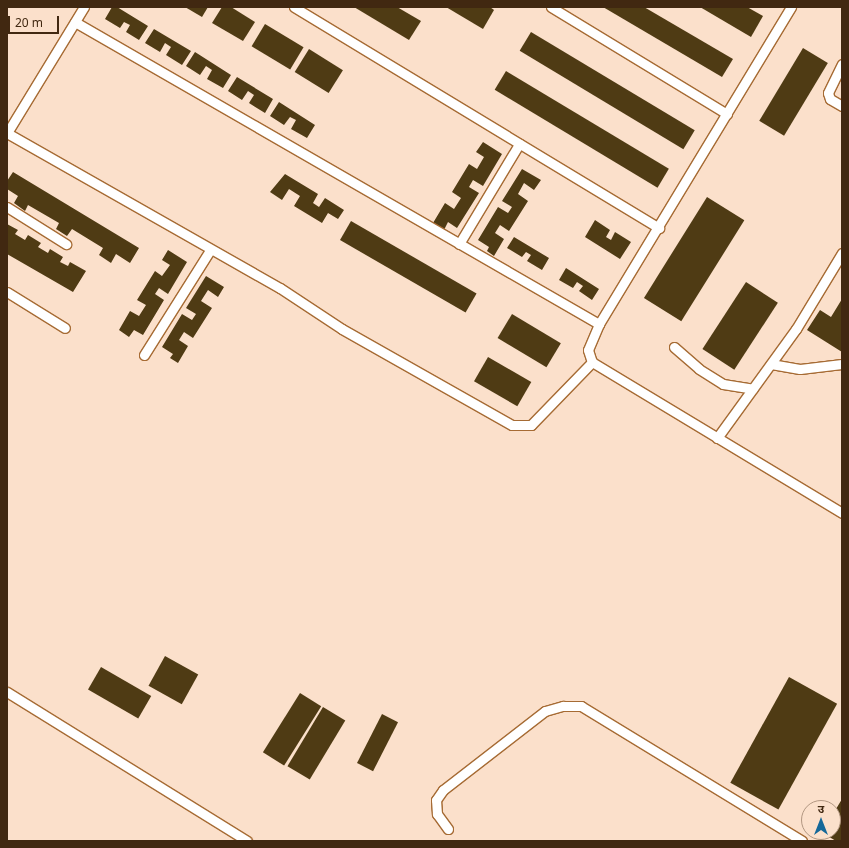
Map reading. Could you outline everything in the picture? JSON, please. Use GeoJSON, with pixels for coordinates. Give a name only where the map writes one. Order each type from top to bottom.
{"type":"FeatureCollection","features":[{"type":"Feature","properties":{"kind":"lane"},"geometry":{"type":"LineString","coordinates":[[84,7],[7,133],[210,250],[280,288],[342,329],[512,425],[532,425],[592,362]]}},
{"type":"Feature","properties":{"kind":"lane"},"geometry":{"type":"LineString","coordinates":[[294,7],[659,228]]}},
{"type":"Feature","properties":{"kind":"lane"},"geometry":{"type":"LineString","coordinates":[[551,7],[727,114]]}},
{"type":"Feature","properties":{"kind":"lane"},"geometry":{"type":"LineString","coordinates":[[791,7],[659,228],[599,324],[588,350],[592,362],[842,513]]}},
{"type":"Feature","properties":{"kind":"lane"},"geometry":{"type":"LineString","coordinates":[[75,22],[599,324]]}},
{"type":"Feature","properties":{"kind":"lane"},"geometry":{"type":"LineString","coordinates":[[842,64],[828,93],[830,99],[842,106]]}},
{"type":"Feature","properties":{"kind":"lane"},"geometry":{"type":"LineString","coordinates":[[459,244],[519,144]]}},
{"type":"Feature","properties":{"kind":"lane"},"geometry":{"type":"LineString","coordinates":[[7,206],[66,244]]}},
{"type":"Feature","properties":{"kind":"lane"},"geometry":{"type":"LineString","coordinates":[[144,355],[210,250]]}},
{"type":"Feature","properties":{"kind":"lane"},"geometry":{"type":"LineString","coordinates":[[717,438],[796,329],[842,253]]}},
{"type":"Feature","properties":{"kind":"lane"},"geometry":{"type":"LineString","coordinates":[[7,292],[65,328]]}},
{"type":"Feature","properties":{"kind":"lane"},"geometry":{"type":"LineString","coordinates":[[674,347],[699,369],[723,384],[753,389]]}},
{"type":"Feature","properties":{"kind":"lane"},"geometry":{"type":"LineString","coordinates":[[771,364],[800,369],[842,364]]}},
{"type":"Feature","properties":{"kind":"lane"},"geometry":{"type":"LineString","coordinates":[[7,692],[247,841]]}},
{"type":"Feature","properties":{"kind":"lane"},"geometry":{"type":"LineString","coordinates":[[448,829],[436,814],[436,800],[443,790],[545,711],[563,706],[581,706],[802,841]]}},
{"type":"Feature","properties":{"kind":"building"},"geometry":{"type":"Polygon","coordinates":[[[112,7],[117,7],[148,26],[139,40],[126,32],[130,25],[124,22],[120,28],[105,19],[112,7]]]}},
{"type":"Feature","properties":{"kind":"building"},"geometry":{"type":"Polygon","coordinates":[[[185,7],[208,7],[202,17],[185,7]]]}},
{"type":"Feature","properties":{"kind":"building"},"geometry":{"type":"Polygon","coordinates":[[[222,7],[231,7],[255,22],[243,41],[212,23],[222,7]]]}},
{"type":"Feature","properties":{"kind":"building"},"geometry":{"type":"Polygon","coordinates":[[[354,7],[397,7],[421,21],[409,40],[354,7]]]}},
{"type":"Feature","properties":{"kind":"building"},"geometry":{"type":"Polygon","coordinates":[[[446,7],[490,7],[494,10],[483,29],[446,7]]]}},
{"type":"Feature","properties":{"kind":"building"},"geometry":{"type":"Polygon","coordinates":[[[603,7],[644,7],[733,59],[722,77],[603,7]]]}},
{"type":"Feature","properties":{"kind":"building"},"geometry":{"type":"Polygon","coordinates":[[[700,7],[747,7],[763,16],[751,37],[700,7]]]}},
{"type":"Feature","properties":{"kind":"building"},"geometry":{"type":"Polygon","coordinates":[[[265,24],[304,47],[290,69],[252,46],[265,24]]]}},
{"type":"Feature","properties":{"kind":"building"},"geometry":{"type":"Polygon","coordinates":[[[154,29],[191,51],[182,65],[166,55],[171,47],[165,43],[160,52],[145,43],[154,29]]]}},
{"type":"Feature","properties":{"kind":"building"},"geometry":{"type":"Polygon","coordinates":[[[531,32],[695,130],[683,149],[520,51],[531,32]]]}},
{"type":"Feature","properties":{"kind":"building"},"geometry":{"type":"Polygon","coordinates":[[[803,48],[828,63],[784,136],[759,121],[803,48]]]}},
{"type":"Feature","properties":{"kind":"building"},"geometry":{"type":"Polygon","coordinates":[[[309,49],[343,70],[329,93],[295,72],[309,49]]]}},
{"type":"Feature","properties":{"kind":"building"},"geometry":{"type":"Polygon","coordinates":[[[195,52],[231,75],[223,88],[207,79],[212,70],[206,66],[200,75],[186,66],[195,52]]]}},
{"type":"Feature","properties":{"kind":"building"},"geometry":{"type":"Polygon","coordinates":[[[506,71],[669,169],[658,188],[495,90],[506,71]]]}},
{"type":"Feature","properties":{"kind":"building"},"geometry":{"type":"Polygon","coordinates":[[[237,77],[273,99],[265,113],[249,103],[254,95],[248,91],[242,100],[228,91],[237,77]]]}},
{"type":"Feature","properties":{"kind":"building"},"geometry":{"type":"Polygon","coordinates":[[[279,102],[315,125],[307,138],[291,129],[296,120],[290,117],[284,125],[270,116],[279,102]]]}},
{"type":"Feature","properties":{"kind":"building"},"geometry":{"type":"Polygon","coordinates":[[[483,142],[502,154],[483,186],[473,180],[469,187],[479,193],[457,228],[448,222],[444,230],[433,223],[445,203],[454,209],[461,198],[452,192],[469,164],[477,169],[484,157],[476,152],[483,142]]]}},
{"type":"Feature","properties":{"kind":"building"},"geometry":{"type":"Polygon","coordinates":[[[522,169],[541,180],[534,190],[524,183],[518,194],[528,201],[509,231],[500,225],[495,233],[504,239],[494,256],[487,251],[489,247],[478,240],[498,207],[508,213],[512,207],[502,201],[522,169]]]}},
{"type":"Feature","properties":{"kind":"building"},"geometry":{"type":"Polygon","coordinates":[[[13,172],[139,248],[130,263],[116,254],[111,263],[99,255],[103,248],[72,229],[67,236],[56,229],[59,223],[28,205],[25,211],[14,203],[18,196],[7,189],[7,181],[13,172]]]}},
{"type":"Feature","properties":{"kind":"building"},"geometry":{"type":"Polygon","coordinates":[[[285,174],[318,194],[313,203],[319,207],[325,198],[344,210],[338,219],[328,213],[322,223],[294,206],[300,196],[289,189],[282,200],[270,192],[285,174]]]}},
{"type":"Feature","properties":{"kind":"building"},"geometry":{"type":"Polygon","coordinates":[[[707,197],[744,220],[681,321],[644,298],[707,197]]]}},
{"type":"Feature","properties":{"kind":"building"},"geometry":{"type":"Polygon","coordinates":[[[595,220],[610,230],[606,237],[611,240],[615,232],[631,242],[620,259],[585,237],[595,220]]]}},
{"type":"Feature","properties":{"kind":"building"},"geometry":{"type":"Polygon","coordinates":[[[351,221],[477,294],[466,313],[340,240],[351,221]]]}},
{"type":"Feature","properties":{"kind":"building"},"geometry":{"type":"Polygon","coordinates":[[[7,224],[18,230],[15,234],[25,240],[28,235],[41,243],[38,247],[48,253],[50,249],[63,257],[60,262],[68,266],[70,262],[86,271],[73,292],[7,254],[7,224]]]}},
{"type":"Feature","properties":{"kind":"building"},"geometry":{"type":"Polygon","coordinates":[[[514,237],[549,258],[542,270],[527,261],[531,255],[526,252],[522,257],[507,248],[514,237]]]}},
{"type":"Feature","properties":{"kind":"building"},"geometry":{"type":"Polygon","coordinates":[[[168,250],[187,262],[168,294],[159,288],[155,294],[164,300],[143,335],[134,330],[129,337],[119,330],[130,311],[139,316],[146,305],[137,300],[155,271],[162,276],[170,265],[162,260],[168,250]]]}},
{"type":"Feature","properties":{"kind":"building"},"geometry":{"type":"Polygon","coordinates":[[[566,268],[599,289],[592,300],[579,291],[583,286],[577,282],[573,288],[559,280],[566,268]]]}},
{"type":"Feature","properties":{"kind":"building"},"geometry":{"type":"Polygon","coordinates":[[[206,276],[224,287],[218,297],[208,290],[201,301],[212,308],[193,338],[184,332],[179,340],[188,346],[178,363],[170,358],[173,354],[162,347],[182,314],[192,320],[196,314],[186,308],[206,276]]]}},
{"type":"Feature","properties":{"kind":"building"},"geometry":{"type":"Polygon","coordinates":[[[746,282],[778,303],[734,370],[702,349],[746,282]]]}},
{"type":"Feature","properties":{"kind":"building"},"geometry":{"type":"Polygon","coordinates":[[[842,299],[842,352],[807,330],[820,310],[831,317],[842,299]]]}},
{"type":"Feature","properties":{"kind":"building"},"geometry":{"type":"Polygon","coordinates":[[[512,314],[561,343],[546,367],[498,338],[512,314]]]}},
{"type":"Feature","properties":{"kind":"building"},"geometry":{"type":"Polygon","coordinates":[[[488,357],[531,382],[517,406],[474,381],[488,357]]]}},
{"type":"Feature","properties":{"kind":"building"},"geometry":{"type":"Polygon","coordinates":[[[165,656],[198,674],[182,704],[149,686],[165,656]]]}},
{"type":"Feature","properties":{"kind":"building"},"geometry":{"type":"Polygon","coordinates":[[[101,667],[151,696],[138,719],[88,690],[101,667]]]}},
{"type":"Feature","properties":{"kind":"building"},"geometry":{"type":"Polygon","coordinates":[[[789,677],[837,704],[778,809],[730,783],[789,677]]]}},
{"type":"Feature","properties":{"kind":"building"},"geometry":{"type":"Polygon","coordinates":[[[300,693],[321,706],[284,766],[263,752],[300,693]]]}},
{"type":"Feature","properties":{"kind":"building"},"geometry":{"type":"Polygon","coordinates":[[[323,707],[345,720],[310,780],[287,766],[323,707]]]}},
{"type":"Feature","properties":{"kind":"building"},"geometry":{"type":"Polygon","coordinates":[[[382,714],[398,722],[373,771],[357,763],[382,714]]]}},
{"type":"Feature","properties":{"kind":"building"},"geometry":{"type":"Polygon","coordinates":[[[842,799],[842,841],[836,841],[834,840],[841,840],[842,799]]]}}]}
